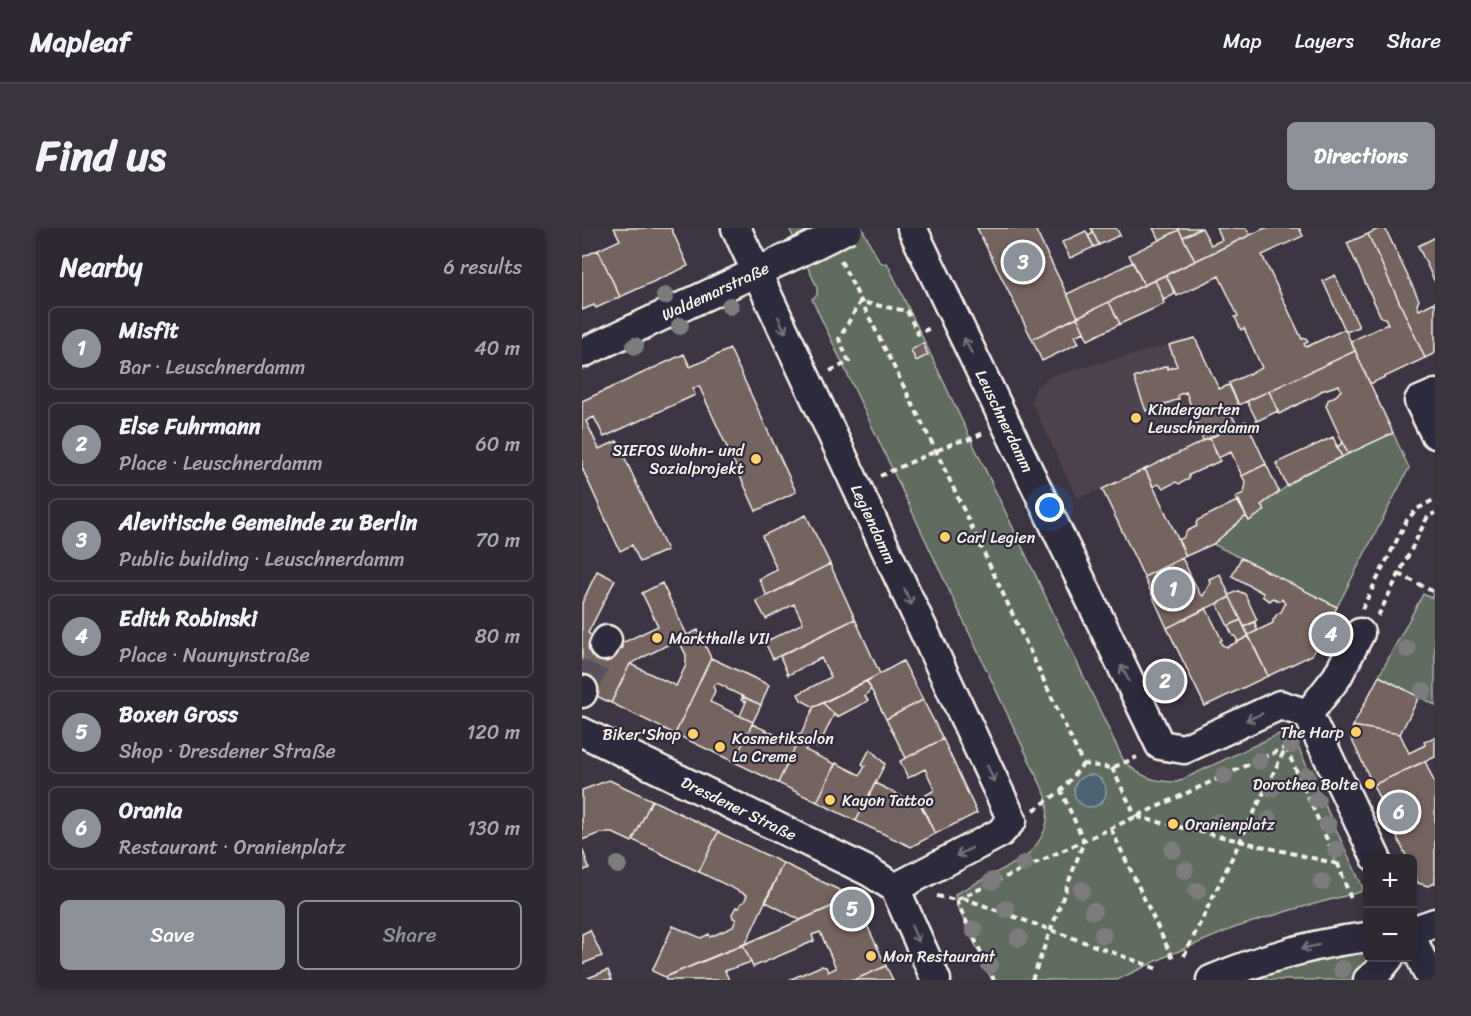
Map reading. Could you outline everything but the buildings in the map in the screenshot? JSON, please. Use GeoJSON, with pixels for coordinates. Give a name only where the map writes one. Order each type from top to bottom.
{"type":"FeatureCollection","features":[{"type":"Feature","properties":{"kind":"street","name":"Legiendamm"},"geometry":{"type":"LineString","coordinates":[[736,228],[1012,820]]}},
{"type":"Feature","properties":{"kind":"street","name":"Waldemarstraße"},"geometry":{"type":"LineString","coordinates":[[582,353],[757,273],[848,228]]}},
{"type":"Feature","properties":{"kind":"street","name":"Leuschnerdamm"},"geometry":{"type":"LineString","coordinates":[[912,228],[1160,745],[1184,749],[1280,705],[1308,714]]}},
{"type":"Feature","properties":{"kind":"street"},"geometry":{"type":"LineString","coordinates":[[1435,394],[1419,401],[1435,434]]}},
{"type":"Feature","properties":{"kind":"street"},"geometry":{"type":"LineString","coordinates":[[1360,623],[1338,677],[1308,714],[1374,854]]}},
{"type":"Feature","properties":{"kind":"street","name":"Dresdener Straße"},"geometry":{"type":"LineString","coordinates":[[582,732],[870,872],[894,888]]}},
{"type":"Feature","properties":{"kind":"street"},"geometry":{"type":"LineString","coordinates":[[936,980],[894,888],[1000,833],[1012,820]]}},
{"type":"Feature","properties":{"kind":"street"},"geometry":{"type":"LineString","coordinates":[[1417,930],[1435,923]]}},
{"type":"Feature","properties":{"kind":"street"},"geometry":{"type":"LineString","coordinates":[[1211,980],[1288,952],[1337,940],[1363,937]]}},
{"type":"Feature","properties":{"kind":"street"},"geometry":{"type":"LineString","coordinates":[[1417,947],[1431,980]]}},
{"type":"Feature","properties":{"kind":"street"},"geometry":{"type":"LineString","coordinates":[[1368,980],[1385,962]]}},
{"type":"Feature","properties":{"kind":"path"},"geometry":{"type":"LineString","coordinates":[[840,260],[936,451],[1083,764]]}},
{"type":"Feature","properties":{"kind":"path"},"geometry":{"type":"LineString","coordinates":[[860,302],[907,311],[918,334]]}},
{"type":"Feature","properties":{"kind":"path"},"geometry":{"type":"LineString","coordinates":[[844,364],[849,362],[839,339],[860,302]]}},
{"type":"Feature","properties":{"kind":"path"},"geometry":{"type":"LineString","coordinates":[[895,470],[956,442],[971,439]]}},
{"type":"Feature","properties":{"kind":"path"},"geometry":{"type":"LineString","coordinates":[[1360,623],[1407,520],[1417,508],[1435,499]]}},
{"type":"Feature","properties":{"kind":"path"},"geometry":{"type":"LineString","coordinates":[[1360,623],[1375,621],[1428,516],[1435,513]]}},
{"type":"Feature","properties":{"kind":"path"},"geometry":{"type":"LineString","coordinates":[[1399,574],[1434,592]]}},
{"type":"Feature","properties":{"kind":"path"},"geometry":{"type":"LineString","coordinates":[[994,980],[956,900],[1286,747]]}},
{"type":"Feature","properties":{"kind":"path"},"geometry":{"type":"LineString","coordinates":[[1184,956],[1286,747]]}},
{"type":"Feature","properties":{"kind":"path"},"geometry":{"type":"LineString","coordinates":[[1286,747],[1338,864],[1352,902]]}},
{"type":"Feature","properties":{"kind":"path"},"geometry":{"type":"LineString","coordinates":[[1012,820],[1037,808],[1061,791],[1083,764]]}},
{"type":"Feature","properties":{"kind":"path"},"geometry":{"type":"LineString","coordinates":[[1083,764],[1112,768],[1136,817]]}},
{"type":"Feature","properties":{"kind":"path"},"geometry":{"type":"LineString","coordinates":[[1032,980],[1084,841],[1061,791]]}},
{"type":"Feature","properties":{"kind":"path"},"geometry":{"type":"LineString","coordinates":[[1136,817],[1338,864]]}},
{"type":"Feature","properties":{"kind":"path"},"geometry":{"type":"LineString","coordinates":[[1111,829],[1174,961]]}},
{"type":"Feature","properties":{"kind":"path"},"geometry":{"type":"LineString","coordinates":[[962,898],[1158,969]]}},
{"type":"Feature","properties":{"kind":"shaded area","name":"Kindergarten Leuschnerdamm"},"geometry":{"type":"Polygon","coordinates":[[[1195,338],[1219,388],[1229,385],[1239,405],[1230,410],[1237,425],[1102,489],[1077,498],[1031,401],[1036,387],[1051,376],[1195,338]]]}},
{"type":"Feature","properties":{"kind":"green space","name":"Oranienplatz"},"geometry":{"type":"Polygon","coordinates":[[[789,228],[862,228],[879,261],[887,263],[1123,759],[1147,777],[1177,782],[1281,733],[1294,738],[1363,888],[1360,892],[1234,928],[1117,980],[992,980],[956,904],[955,894],[1026,857],[1038,843],[1045,829],[1048,814],[1046,796],[812,299],[817,295],[817,287],[789,228]]]}},
{"type":"Feature","properties":{"kind":"green space"},"geometry":{"type":"Polygon","coordinates":[[[1393,433],[1409,468],[1337,607],[1213,544],[1246,516],[1249,521],[1264,511],[1261,505],[1304,474],[1393,433]]]}},
{"type":"Feature","properties":{"kind":"green space"},"geometry":{"type":"Polygon","coordinates":[[[1435,589],[1435,705],[1379,676],[1423,594],[1431,598],[1435,589]]]}},
{"type":"Feature","properties":{"kind":"green space"},"geometry":{"type":"Polygon","coordinates":[[[1363,948],[1363,962],[1371,962],[1353,980],[1229,980],[1363,948]]]}},
{"type":"Feature","properties":{"kind":"water"},"geometry":{"type":"Polygon","coordinates":[[[1090,775],[1101,780],[1106,791],[1101,802],[1090,807],[1079,802],[1074,791],[1079,780],[1090,775]]]}},
{"type":"Feature","properties":{"kind":"tunnel"},"geometry":{"type":"LineString","coordinates":[[583,690],[604,646]]}},
{"type":"Feature","properties":{"kind":"place","name":"Alevitische Gemeinde zu Berlin"},"geometry":{"type":"Point","coordinates":[1023,262]}},
{"type":"Feature","properties":{"kind":"place","name":"Kindergarten Leuschnerdamm"},"geometry":{"type":"Point","coordinates":[1136,418]}},
{"type":"Feature","properties":{"kind":"place","name":"SIEFOS Wohn- und Sozialprojekt"},"geometry":{"type":"Point","coordinates":[756,459]}},
{"type":"Feature","properties":{"kind":"place","name":"Carl Legien"},"geometry":{"type":"Point","coordinates":[945,537]}},
{"type":"Feature","properties":{"kind":"place","name":"Misfit"},"geometry":{"type":"Point","coordinates":[1173,589]}},
{"type":"Feature","properties":{"kind":"place","name":"Edith Robinski"},"geometry":{"type":"Point","coordinates":[1331,634]}},
{"type":"Feature","properties":{"kind":"place","name":"Markthalle VII"},"geometry":{"type":"Point","coordinates":[657,638]}},
{"type":"Feature","properties":{"kind":"place","name":"Else Fuhrmann"},"geometry":{"type":"Point","coordinates":[1165,681]}},
{"type":"Feature","properties":{"kind":"place","name":"The Harp"},"geometry":{"type":"Point","coordinates":[1356,732]}},
{"type":"Feature","properties":{"kind":"place","name":"Biker'Shop"},"geometry":{"type":"Point","coordinates":[693,734]}},
{"type":"Feature","properties":{"kind":"place","name":"Kosmetiksalon La Creme"},"geometry":{"type":"Point","coordinates":[720,747]}},
{"type":"Feature","properties":{"kind":"place","name":"Dorothea Bolte"},"geometry":{"type":"Point","coordinates":[1370,784]}},
{"type":"Feature","properties":{"kind":"place","name":"Kayon Tattoo"},"geometry":{"type":"Point","coordinates":[830,800]}},
{"type":"Feature","properties":{"kind":"place","name":"Orania"},"geometry":{"type":"Point","coordinates":[1399,812]}},
{"type":"Feature","properties":{"kind":"place","name":"Oranienplatz"},"geometry":{"type":"Point","coordinates":[1173,824]}},
{"type":"Feature","properties":{"kind":"place","name":"Boxen Gross"},"geometry":{"type":"Point","coordinates":[852,909]}},
{"type":"Feature","properties":{"kind":"place","name":"Mon Restaurant"},"geometry":{"type":"Point","coordinates":[871,956]}}]}
